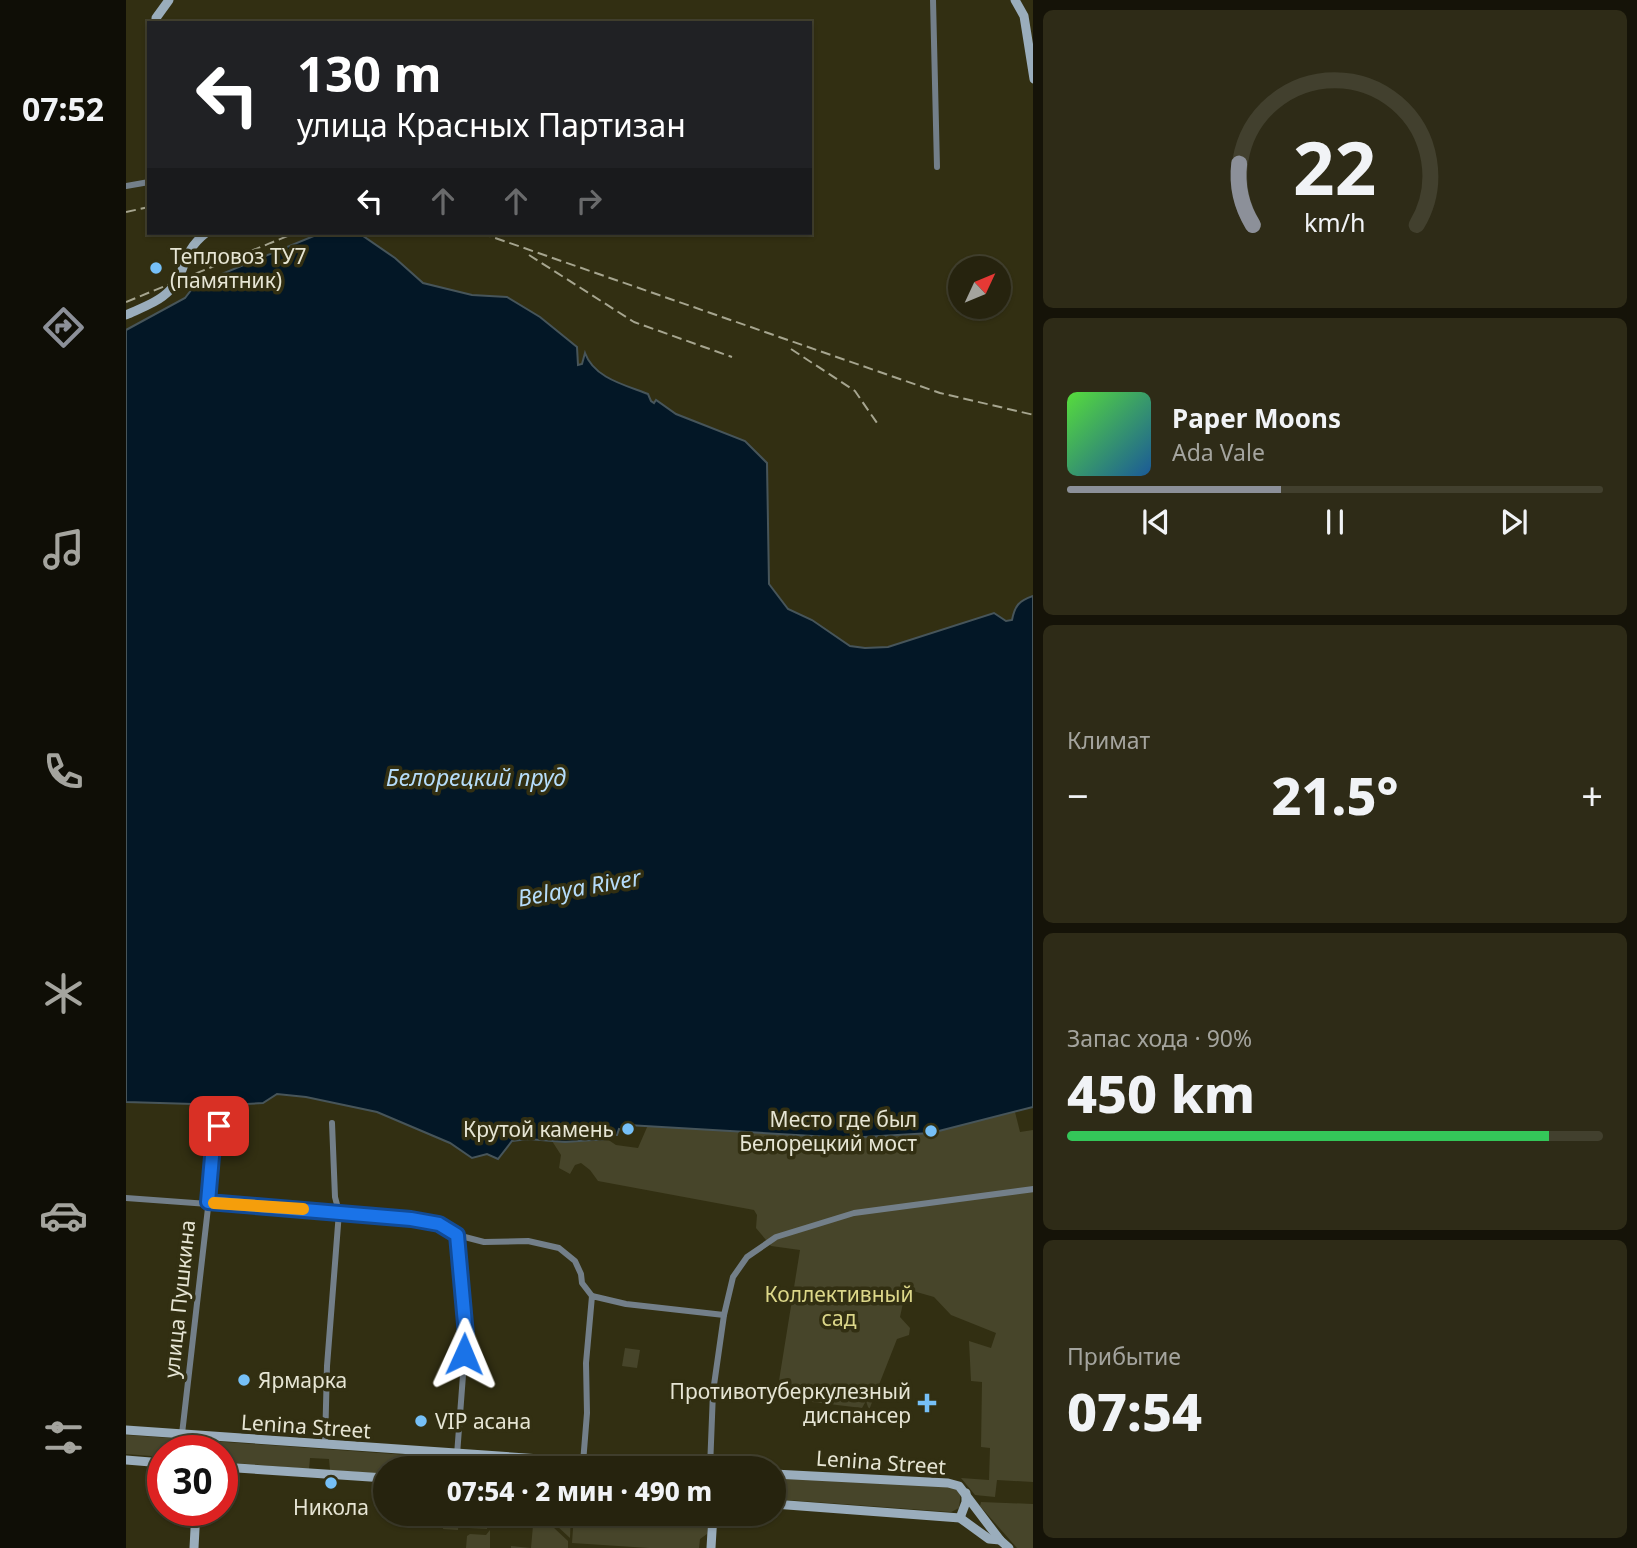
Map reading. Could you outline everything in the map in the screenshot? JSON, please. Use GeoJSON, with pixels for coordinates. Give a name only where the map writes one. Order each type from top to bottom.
{"type":"FeatureCollection","features":[{"type":"Feature","properties":{"kind":"main road"},"geometry":{"type":"LineString","coordinates":[[156,21],[169,0]]}},
{"type":"Feature","properties":{"kind":"main road"},"geometry":{"type":"LineString","coordinates":[[1015,0],[1029,17],[1033,79]]}},
{"type":"Feature","properties":{"kind":"main road"},"geometry":{"type":"LineString","coordinates":[[126,315],[155,301],[171,289],[188,250],[203,235]]}},
{"type":"Feature","properties":{"kind":"main road","name":"Lenina Street"},"geometry":{"type":"LineString","coordinates":[[126,1430],[190,1435]]}},
{"type":"Feature","properties":{"kind":"main road","name":"Lenina Street"},"geometry":{"type":"LineString","coordinates":[[238,1439],[470,1456]]}},
{"type":"Feature","properties":{"kind":"main road"},"geometry":{"type":"LineString","coordinates":[[126,1460],[147,1461]]}},
{"type":"Feature","properties":{"kind":"main road"},"geometry":{"type":"LineString","coordinates":[[238,1468],[373,1477]]}},
{"type":"Feature","properties":{"kind":"main road","name":"Lenina Street"},"geometry":{"type":"LineString","coordinates":[[786,1475],[948,1483],[959,1486],[997,1544]]}},
{"type":"Feature","properties":{"kind":"main road"},"geometry":{"type":"LineString","coordinates":[[786,1505],[960,1518],[966,1502],[966,1493]]}},
{"type":"Feature","properties":{"kind":"main road","name":"Lenina Street"},"geometry":{"type":"LineString","coordinates":[[960,1518],[997,1544],[1009,1548]]}},
{"type":"Feature","properties":{"kind":"main road"},"geometry":{"type":"LineString","coordinates":[[194,1548],[195,1526]]}},
{"type":"Feature","properties":{"kind":"main road"},"geometry":{"type":"LineString","coordinates":[[711,1548],[712,1526]]}},
{"type":"Feature","properties":{"kind":"street"},"geometry":{"type":"LineString","coordinates":[[933,0],[937,167]]}},
{"type":"Feature","properties":{"kind":"street"},"geometry":{"type":"LineString","coordinates":[[126,186],[147,181]]}},
{"type":"Feature","properties":{"kind":"street"},"geometry":{"type":"LineString","coordinates":[[325,1445],[327,1366],[339,1212],[335,1197],[332,1123]]}},
{"type":"Feature","properties":{"kind":"street","name":"улица Пушкина"},"geometry":{"type":"LineString","coordinates":[[182,1434],[194,1342],[213,1145],[219,1126]]}},
{"type":"Feature","properties":{"kind":"street"},"geometry":{"type":"LineString","coordinates":[[710,1456],[713,1392],[724,1315],[733,1277],[747,1256],[769,1241],[854,1213],[1033,1189]]}},
{"type":"Feature","properties":{"kind":"street"},"geometry":{"type":"LineString","coordinates":[[126,1198],[411,1219],[439,1224],[457,1235],[484,1242],[528,1241],[559,1248],[575,1261],[582,1283],[592,1296],[626,1304],[724,1315]]}},
{"type":"Feature","properties":{"kind":"street"},"geometry":{"type":"LineString","coordinates":[[457,1235],[466,1335],[457,1455]]}},
{"type":"Feature","properties":{"kind":"street"},"geometry":{"type":"LineString","coordinates":[[584,1456],[587,1413],[586,1363],[592,1296]]}},
{"type":"Feature","properties":{"kind":"green space","name":"Коллективный сад"},"geometry":{"type":"Polygon","coordinates":[[[1015,1112],[1020,1132],[1033,1130],[1033,1482],[997,1480],[995,1497],[975,1495],[961,1478],[989,1480],[990,1448],[981,1447],[982,1382],[971,1381],[969,1341],[991,1348],[996,1333],[951,1315],[934,1297],[906,1289],[900,1317],[910,1328],[909,1335],[897,1339],[869,1410],[866,1401],[862,1408],[787,1399],[788,1389],[778,1387],[800,1250],[771,1246],[756,1228],[757,1215],[754,1210],[598,1181],[581,1163],[575,1165],[570,1174],[559,1168],[561,1155],[552,1141],[607,1139],[616,1145],[638,1148],[648,1125],[846,1138],[931,1133],[1015,1112]]]}},
{"type":"Feature","properties":{"kind":"green space"},"geometry":{"type":"Polygon","coordinates":[[[625,1348],[640,1350],[637,1368],[622,1366],[625,1348]]]}},
{"type":"Feature","properties":{"kind":"green space"},"geometry":{"type":"Polygon","coordinates":[[[126,1435],[147,1436],[147,1456],[126,1454],[126,1435]]]}},
{"type":"Feature","properties":{"kind":"green space"},"geometry":{"type":"Polygon","coordinates":[[[238,1443],[421,1456],[373,1456],[373,1473],[330,1470],[329,1459],[310,1458],[309,1469],[238,1463],[238,1443]]]}},
{"type":"Feature","properties":{"kind":"green space"},"geometry":{"type":"Polygon","coordinates":[[[786,1478],[953,1487],[961,1492],[959,1508],[951,1512],[786,1500],[786,1478]]]}},
{"type":"Feature","properties":{"kind":"green space"},"geometry":{"type":"Polygon","coordinates":[[[981,1502],[1033,1504],[1033,1548],[1017,1548],[980,1506],[981,1502]]]}},
{"type":"Feature","properties":{"kind":"green space"},"geometry":{"type":"Polygon","coordinates":[[[443,1526],[458,1526],[458,1530],[443,1529],[443,1526]]]}},
{"type":"Feature","properties":{"kind":"green space"},"geometry":{"type":"Polygon","coordinates":[[[466,1526],[487,1526],[487,1529],[466,1526]]]}},
{"type":"Feature","properties":{"kind":"green space"},"geometry":{"type":"Polygon","coordinates":[[[533,1526],[552,1526],[568,1541],[568,1548],[531,1548],[533,1526]]]}},
{"type":"Feature","properties":{"kind":"green space"},"geometry":{"type":"Polygon","coordinates":[[[557,1526],[570,1526],[570,1538],[557,1526]]]}},
{"type":"Feature","properties":{"kind":"green space"},"geometry":{"type":"Polygon","coordinates":[[[573,1526],[707,1526],[707,1534],[700,1539],[699,1548],[572,1543],[573,1526]]]}},
{"type":"Feature","properties":{"kind":"green space"},"geometry":{"type":"Polygon","coordinates":[[[490,1530],[490,1548],[466,1548],[467,1536],[486,1535],[490,1530]]]}},
{"type":"Feature","properties":{"kind":"water","name":"Белорецкий пруд"},"geometry":{"type":"Polygon","coordinates":[[[316,235],[359,235],[395,258],[423,283],[472,295],[507,297],[540,317],[577,347],[578,365],[582,364],[585,353],[595,369],[611,380],[648,394],[651,401],[654,403],[656,400],[676,414],[745,441],[767,463],[769,584],[788,609],[812,620],[850,646],[888,647],[994,613],[1006,621],[1012,620],[1018,604],[1033,596],[1033,1107],[931,1133],[847,1138],[628,1125],[623,1130],[619,1129],[617,1135],[609,1135],[607,1139],[565,1142],[528,1139],[512,1141],[498,1159],[487,1154],[472,1158],[450,1143],[377,1112],[306,1097],[277,1094],[263,1103],[227,1105],[126,1102],[126,330],[185,298],[195,285],[316,235]]]}},
{"type":"Feature","properties":{"kind":"railway"},"geometry":{"type":"LineString","coordinates":[[126,212],[147,207]]}},
{"type":"Feature","properties":{"kind":"railway"},"geometry":{"type":"LineString","coordinates":[[126,302],[290,235]]}},
{"type":"Feature","properties":{"kind":"railway"},"geometry":{"type":"LineString","coordinates":[[487,235],[940,393],[1033,415]]}},
{"type":"Feature","properties":{"kind":"railway"},"geometry":{"type":"LineString","coordinates":[[529,255],[634,322],[732,357]]}},
{"type":"Feature","properties":{"kind":"railway"},"geometry":{"type":"LineString","coordinates":[[791,349],[855,391],[877,423]]}},
{"type":"Feature","properties":{"kind":"slow traffic"},"geometry":{"type":"LineString","coordinates":[[214,1203],[303,1209]]}},
{"type":"Feature","properties":{"kind":"place","name":"Тепловоз ТУ7 (памятник)"},"geometry":{"type":"Point","coordinates":[156,268]}},
{"type":"Feature","properties":{"kind":"place","name":"Крутой камень"},"geometry":{"type":"Point","coordinates":[628,1129]}},
{"type":"Feature","properties":{"kind":"place","name":"Место где был Белорецкий мост"},"geometry":{"type":"Point","coordinates":[931,1131]}},
{"type":"Feature","properties":{"kind":"place","name":"Ярмарка"},"geometry":{"type":"Point","coordinates":[244,1380]}},
{"type":"Feature","properties":{"kind":"place","name":"Противотуберкулезный диспансер"},"geometry":{"type":"Point","coordinates":[927,1403]}},
{"type":"Feature","properties":{"kind":"place","name":"VIP асана"},"geometry":{"type":"Point","coordinates":[421,1421]}},
{"type":"Feature","properties":{"kind":"place","name":"Никола"},"geometry":{"type":"Point","coordinates":[331,1483]}},
{"type":"Feature","properties":{"kind":"route"},"geometry":{"type":"LineString","coordinates":[[219,1126],[213,1145],[208,1202],[411,1219],[439,1224],[457,1235],[466,1335],[464,1354]]}},
{"type":"Feature","properties":{"kind":"water label","name":"Belaya River"},"geometry":{"type":"Point","coordinates":[579,887]}}]}
